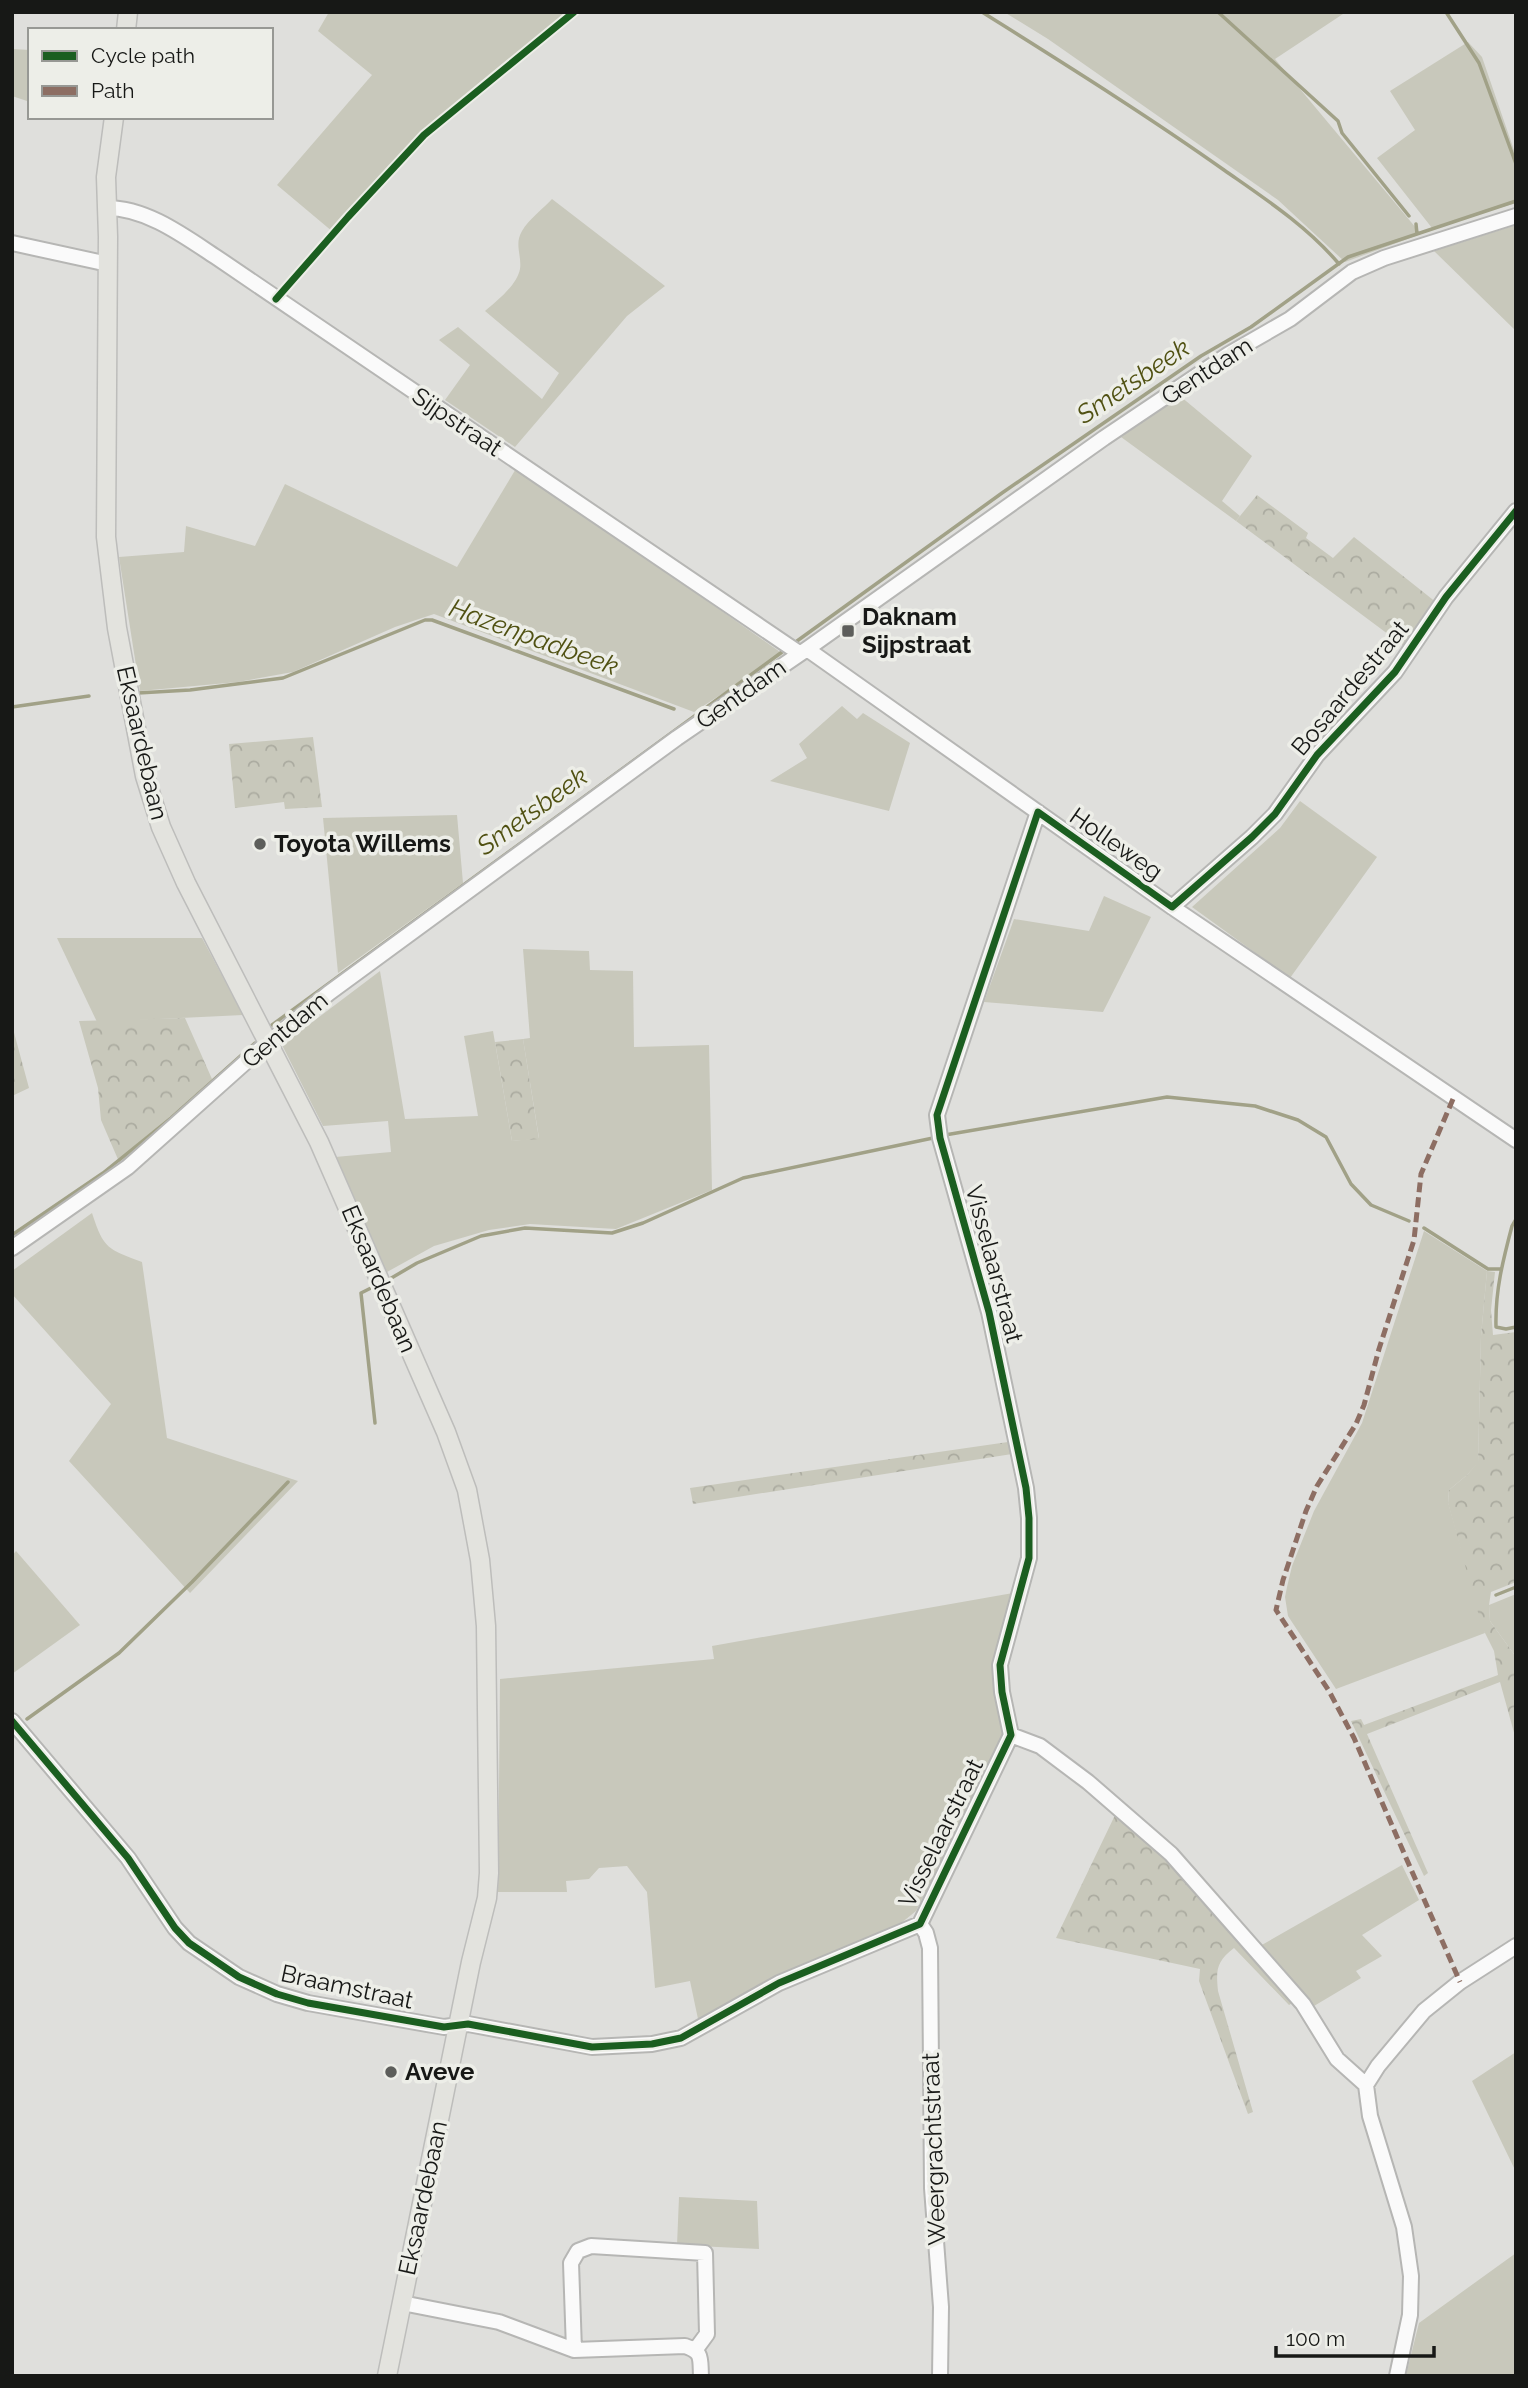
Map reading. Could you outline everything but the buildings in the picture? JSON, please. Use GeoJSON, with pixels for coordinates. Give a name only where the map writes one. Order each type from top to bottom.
{"type":"FeatureCollection","features":[{"type":"Feature","properties":{"kind":"main road","name":"Eksaardebaan"},"geometry":{"type":"LineString","coordinates":[[114,119],[107,161],[106,537],[115,618],[151,800],[173,856],[319,1142],[446,1432],[467,1490],[476,1531],[486,1626],[487,1898],[471,1962],[387,2376]]}},
{"type":"Feature","properties":{"kind":"street","name":"Sijpstraat"},"geometry":{"type":"LineString","coordinates":[[107,208],[127,209],[160,222],[216,257],[803,651]]}},
{"type":"Feature","properties":{"kind":"street","name":"Gentdam"},"geometry":{"type":"LineString","coordinates":[[12,1248],[134,1163],[329,993],[497,869],[1104,438],[1229,354],[1290,319],[1352,272],[1384,258],[1516,216]]}},
{"type":"Feature","properties":{"kind":"street"},"geometry":{"type":"LineString","coordinates":[[12,243],[108,264]]}},
{"type":"Feature","properties":{"kind":"street","name":"Bosaardestraat"},"geometry":{"type":"LineString","coordinates":[[1172,906],[1252,838],[1275,814],[1317,755],[1395,671],[1446,597],[1516,511]]}},
{"type":"Feature","properties":{"kind":"street","name":"Holleweg"},"geometry":{"type":"LineString","coordinates":[[803,651],[1516,1140]]}},
{"type":"Feature","properties":{"kind":"street","name":"Visselaarstraat"},"geometry":{"type":"LineString","coordinates":[[459,2025],[468,2024],[592,2047],[652,2044],[681,2038],[779,1983],[920,1924],[1011,1735],[1002,1692],[1000,1665],[1029,1558],[1030,1518],[989,1312],[940,1138],[937,1115],[1038,812]]}},
{"type":"Feature","properties":{"kind":"street","name":"Braamstraat"},"geometry":{"type":"LineString","coordinates":[[12,1721],[128,1858],[181,1935],[219,1965],[261,1988],[308,2003],[444,2027],[459,2025]]}},
{"type":"Feature","properties":{"kind":"street"},"geometry":{"type":"LineString","coordinates":[[1011,1735],[1040,1746],[1079,1774],[1171,1854],[1303,2004],[1337,2059],[1366,2085]]}},
{"type":"Feature","properties":{"kind":"street","name":"Weergrachtstraat"},"geometry":{"type":"LineString","coordinates":[[920,1924],[930,1948],[932,2188],[941,2307],[940,2376]]}},
{"type":"Feature","properties":{"kind":"street"},"geometry":{"type":"LineString","coordinates":[[1397,2376],[1410,2315],[1411,2276],[1404,2227],[1370,2116],[1366,2085],[1378,2066],[1424,2011],[1460,1982],[1516,1946]]}},
{"type":"Feature","properties":{"kind":"street"},"geometry":{"type":"LineString","coordinates":[[574,2350],[571,2263],[578,2251],[590,2246],[705,2253],[707,2334],[696,2349]]}},
{"type":"Feature","properties":{"kind":"street"},"geometry":{"type":"LineString","coordinates":[[402,2303],[499,2322],[574,2350],[685,2346],[696,2349],[700,2355],[701,2376]]}},
{"type":"Feature","properties":{"kind":"green space"},"geometry":{"type":"Polygon","coordinates":[[[329,12],[566,12],[426,129],[333,232],[277,185],[372,75],[318,31],[329,12]]]}},
{"type":"Feature","properties":{"kind":"green space"},"geometry":{"type":"Polygon","coordinates":[[[1004,12],[1346,12],[1275,59],[1421,234],[1345,262],[1278,200],[1048,39],[1004,12]]]}},
{"type":"Feature","properties":{"kind":"green space"},"geometry":{"type":"Polygon","coordinates":[[[1468,42],[1482,57],[1516,156],[1516,203],[1432,228],[1377,158],[1415,130],[1390,91],[1468,42]]]}},
{"type":"Feature","properties":{"kind":"green space"},"geometry":{"type":"Polygon","coordinates":[[[12,49],[28,50],[28,101],[12,96],[12,49]]]}},
{"type":"Feature","properties":{"kind":"green space"},"geometry":{"type":"Polygon","coordinates":[[[552,199],[665,286],[627,316],[515,447],[445,400],[470,365],[439,340],[458,327],[542,399],[559,373],[485,311],[515,281],[520,269],[518,245],[522,231],[552,199]]]}},
{"type":"Feature","properties":{"kind":"green space"},"geometry":{"type":"Polygon","coordinates":[[[1516,225],[1516,331],[1434,251],[1516,225]]]}},
{"type":"Feature","properties":{"kind":"green space"},"geometry":{"type":"Polygon","coordinates":[[[1180,396],[1252,456],[1222,501],[1240,516],[1236,521],[1121,437],[1180,396]]]}},
{"type":"Feature","properties":{"kind":"green space"},"geometry":{"type":"Polygon","coordinates":[[[517,467],[783,654],[694,712],[434,614],[395,627],[293,672],[238,682],[140,691],[119,557],[184,552],[186,526],[255,546],[285,484],[457,567],[517,467]]]}},
{"type":"Feature","properties":{"kind":"green space"},"geometry":{"type":"Polygon","coordinates":[[[1257,495],[1308,533],[1306,538],[1333,558],[1354,537],[1437,603],[1408,649],[1236,521],[1257,495]]]}},
{"type":"Feature","properties":{"kind":"green space"},"geometry":{"type":"Polygon","coordinates":[[[842,706],[857,719],[863,713],[910,743],[889,811],[770,781],[807,758],[799,744],[842,706]]]}},
{"type":"Feature","properties":{"kind":"green space"},"geometry":{"type":"Polygon","coordinates":[[[313,737],[322,807],[285,809],[284,802],[235,808],[229,744],[313,737]]]}},
{"type":"Feature","properties":{"kind":"green space"},"geometry":{"type":"Polygon","coordinates":[[[1300,801],[1377,857],[1290,978],[1192,907],[1280,828],[1300,801]]]}},
{"type":"Feature","properties":{"kind":"green space"},"geometry":{"type":"Polygon","coordinates":[[[457,815],[463,883],[338,973],[323,818],[457,815]]]}},
{"type":"Feature","properties":{"kind":"green space"},"geometry":{"type":"Polygon","coordinates":[[[1104,896],[1151,917],[1103,1012],[984,1002],[1014,919],[1089,931],[1104,896]]]}},
{"type":"Feature","properties":{"kind":"green space"},"geometry":{"type":"Polygon","coordinates":[[[57,938],[202,938],[243,1015],[97,1022],[57,938]]]}},
{"type":"Feature","properties":{"kind":"green space"},"geometry":{"type":"Polygon","coordinates":[[[523,949],[589,951],[590,970],[633,971],[634,1047],[709,1045],[712,1190],[616,1229],[530,1224],[489,1230],[434,1246],[387,1272],[335,1157],[391,1152],[388,1121],[323,1126],[282,1045],[380,971],[405,1119],[478,1116],[464,1036],[493,1031],[512,1141],[539,1138],[523,1039],[530,1038],[523,949]]]}},
{"type":"Feature","properties":{"kind":"green space"},"geometry":{"type":"Polygon","coordinates":[[[185,1018],[212,1079],[120,1164],[101,1120],[98,1088],[79,1021],[185,1018]]]}},
{"type":"Feature","properties":{"kind":"green space"},"geometry":{"type":"Polygon","coordinates":[[[12,1025],[29,1088],[12,1096],[12,1025]]]}},
{"type":"Feature","properties":{"kind":"green space"},"geometry":{"type":"Polygon","coordinates":[[[523,1039],[539,1139],[512,1141],[495,1042],[523,1039]]]}},
{"type":"Feature","properties":{"kind":"green space"},"geometry":{"type":"Polygon","coordinates":[[[92,1213],[104,1241],[114,1251],[142,1262],[167,1438],[298,1481],[190,1593],[69,1461],[111,1404],[12,1294],[12,1271],[92,1213]]]}},
{"type":"Feature","properties":{"kind":"green space"},"geometry":{"type":"Polygon","coordinates":[[[1424,1231],[1487,1271],[1481,1336],[1478,1463],[1449,1490],[1448,1502],[1485,1633],[1336,1689],[1288,1616],[1285,1597],[1292,1566],[1314,1511],[1362,1423],[1424,1231]]]}},
{"type":"Feature","properties":{"kind":"green space"},"geometry":{"type":"Polygon","coordinates":[[[1487,1271],[1495,1272],[1491,1310],[1493,1335],[1516,1332],[1516,1582],[1491,1592],[1489,1605],[1490,1621],[1516,1657],[1516,1740],[1500,1682],[1367,1734],[1428,1873],[1424,1876],[1351,1721],[1361,1719],[1364,1725],[1498,1675],[1494,1651],[1482,1627],[1448,1503],[1449,1490],[1478,1462],[1481,1336],[1487,1271]]]}},
{"type":"Feature","properties":{"kind":"green space"},"geometry":{"type":"Polygon","coordinates":[[[1008,1442],[1012,1454],[693,1504],[690,1488],[1008,1442]]]}},
{"type":"Feature","properties":{"kind":"green space"},"geometry":{"type":"Polygon","coordinates":[[[16,1551],[80,1625],[12,1674],[12,1556],[16,1551]]]}},
{"type":"Feature","properties":{"kind":"green space"},"geometry":{"type":"Polygon","coordinates":[[[1013,1593],[997,1649],[1004,1729],[1002,1739],[916,1911],[900,1924],[756,1987],[698,2019],[690,1981],[655,1988],[647,1892],[627,1866],[599,1868],[589,1879],[566,1881],[567,1892],[498,1892],[500,1679],[714,1659],[712,1646],[1013,1593]]]}},
{"type":"Feature","properties":{"kind":"green space"},"geometry":{"type":"Polygon","coordinates":[[[1516,1594],[1516,1657],[1490,1621],[1489,1605],[1516,1594]]]}},
{"type":"Feature","properties":{"kind":"green space"},"geometry":{"type":"Polygon","coordinates":[[[1117,1811],[1164,1855],[1296,2001],[1289,2005],[1234,1948],[1221,1962],[1217,1972],[1218,1991],[1253,2112],[1248,2114],[1199,1981],[1200,1969],[1056,1938],[1117,1811]]]}},
{"type":"Feature","properties":{"kind":"green space"},"geometry":{"type":"Polygon","coordinates":[[[1402,1865],[1419,1900],[1362,1935],[1382,1956],[1356,1971],[1361,1978],[1314,2006],[1260,1946],[1402,1865]]]}},
{"type":"Feature","properties":{"kind":"green space"},"geometry":{"type":"Polygon","coordinates":[[[1516,2052],[1516,2172],[1472,2081],[1516,2052]]]}},
{"type":"Feature","properties":{"kind":"green space"},"geometry":{"type":"Polygon","coordinates":[[[679,2197],[757,2201],[759,2249],[677,2245],[679,2197]]]}},
{"type":"Feature","properties":{"kind":"green space"},"geometry":{"type":"Polygon","coordinates":[[[1516,2253],[1516,2376],[1406,2375],[1419,2323],[1516,2253]]]}},
{"type":"Feature","properties":{"kind":"waterway"},"geometry":{"type":"LineString","coordinates":[[982,12],[1134,109],[1254,191],[1299,225],[1339,264]]}},
{"type":"Feature","properties":{"kind":"waterway"},"geometry":{"type":"LineString","coordinates":[[1218,12],[1338,121],[1342,133],[1409,216]]}},
{"type":"Feature","properties":{"kind":"waterway"},"geometry":{"type":"LineString","coordinates":[[1446,12],[1479,63],[1516,164]]}},
{"type":"Feature","properties":{"kind":"waterway","name":"Smetsbeek"},"geometry":{"type":"LineString","coordinates":[[797,641],[1002,493],[1201,356],[1251,327],[1348,257],[1516,201]]}},
{"type":"Feature","properties":{"kind":"waterway"},"geometry":{"type":"LineString","coordinates":[[1416,224],[1417,234]]}},
{"type":"Feature","properties":{"kind":"waterway","name":"Hazenpadbeek"},"geometry":{"type":"LineString","coordinates":[[138,693],[190,690],[283,678],[425,620],[432,620],[674,709]]}},
{"type":"Feature","properties":{"kind":"waterway","name":"Smetsbeek"},"geometry":{"type":"LineString","coordinates":[[272,1025],[782,652]]}},
{"type":"Feature","properties":{"kind":"waterway","name":"Hazenpadbeek"},"geometry":{"type":"LineString","coordinates":[[12,707],[89,696]]}},
{"type":"Feature","properties":{"kind":"waterway","name":"Smetsbeek"},"geometry":{"type":"LineString","coordinates":[[12,1235],[103,1173],[171,1118],[255,1043]]}},
{"type":"Feature","properties":{"kind":"waterway"},"geometry":{"type":"LineString","coordinates":[[945,1135],[1167,1097],[1255,1106],[1298,1120],[1326,1137],[1351,1184],[1371,1205],[1409,1221]]}},
{"type":"Feature","properties":{"kind":"waterway"},"geometry":{"type":"LineString","coordinates":[[388,1280],[417,1263],[481,1236],[525,1228],[612,1233],[643,1223],[743,1178],[933,1138]]}},
{"type":"Feature","properties":{"kind":"waterway"},"geometry":{"type":"LineString","coordinates":[[1516,1219],[1500,1276],[1496,1327],[1516,1327]]}},
{"type":"Feature","properties":{"kind":"waterway"},"geometry":{"type":"LineString","coordinates":[[1424,1228],[1488,1269],[1500,1269]]}},
{"type":"Feature","properties":{"kind":"waterway"},"geometry":{"type":"LineString","coordinates":[[371,1288],[361,1293],[375,1423]]}},
{"type":"Feature","properties":{"kind":"waterway"},"geometry":{"type":"LineString","coordinates":[[27,1719],[119,1653],[288,1482]]}},
{"type":"Feature","properties":{"kind":"waterway"},"geometry":{"type":"LineString","coordinates":[[1496,1595],[1516,1587]]}},
{"type":"Feature","properties":{"kind":"marked path"},"geometry":{"type":"LineString","coordinates":[[1453,1099],[1421,1174],[1414,1240],[1364,1405],[1356,1424],[1317,1486],[1306,1511],[1276,1610],[1329,1691],[1354,1738],[1460,1982]]}},
{"type":"Feature","properties":{"kind":"cycle path"},"geometry":{"type":"LineString","coordinates":[[276,299],[424,135],[574,12]]}},
{"type":"Feature","properties":{"kind":"cycle path"},"geometry":{"type":"LineString","coordinates":[[12,1721],[128,1858],[175,1928],[189,1943],[239,1977],[277,1994],[308,2003],[444,2027],[468,2024],[592,2047],[652,2044],[681,2038],[779,1983],[920,1924],[1011,1735],[1002,1692],[1000,1665],[1029,1558],[1026,1488],[989,1312],[940,1138],[937,1115],[1038,812],[1172,907],[1275,814],[1317,755],[1395,672],[1446,597],[1516,511]]}},
{"type":"Feature","properties":{"kind":"place","name":"Daknam Sijpstraat"},"geometry":{"type":"Point","coordinates":[848,631]}},
{"type":"Feature","properties":{"kind":"place","name":"Toyota Willems"},"geometry":{"type":"Point","coordinates":[260,844]}},
{"type":"Feature","properties":{"kind":"place","name":"Aveve"},"geometry":{"type":"Point","coordinates":[391,2072]}}]}
